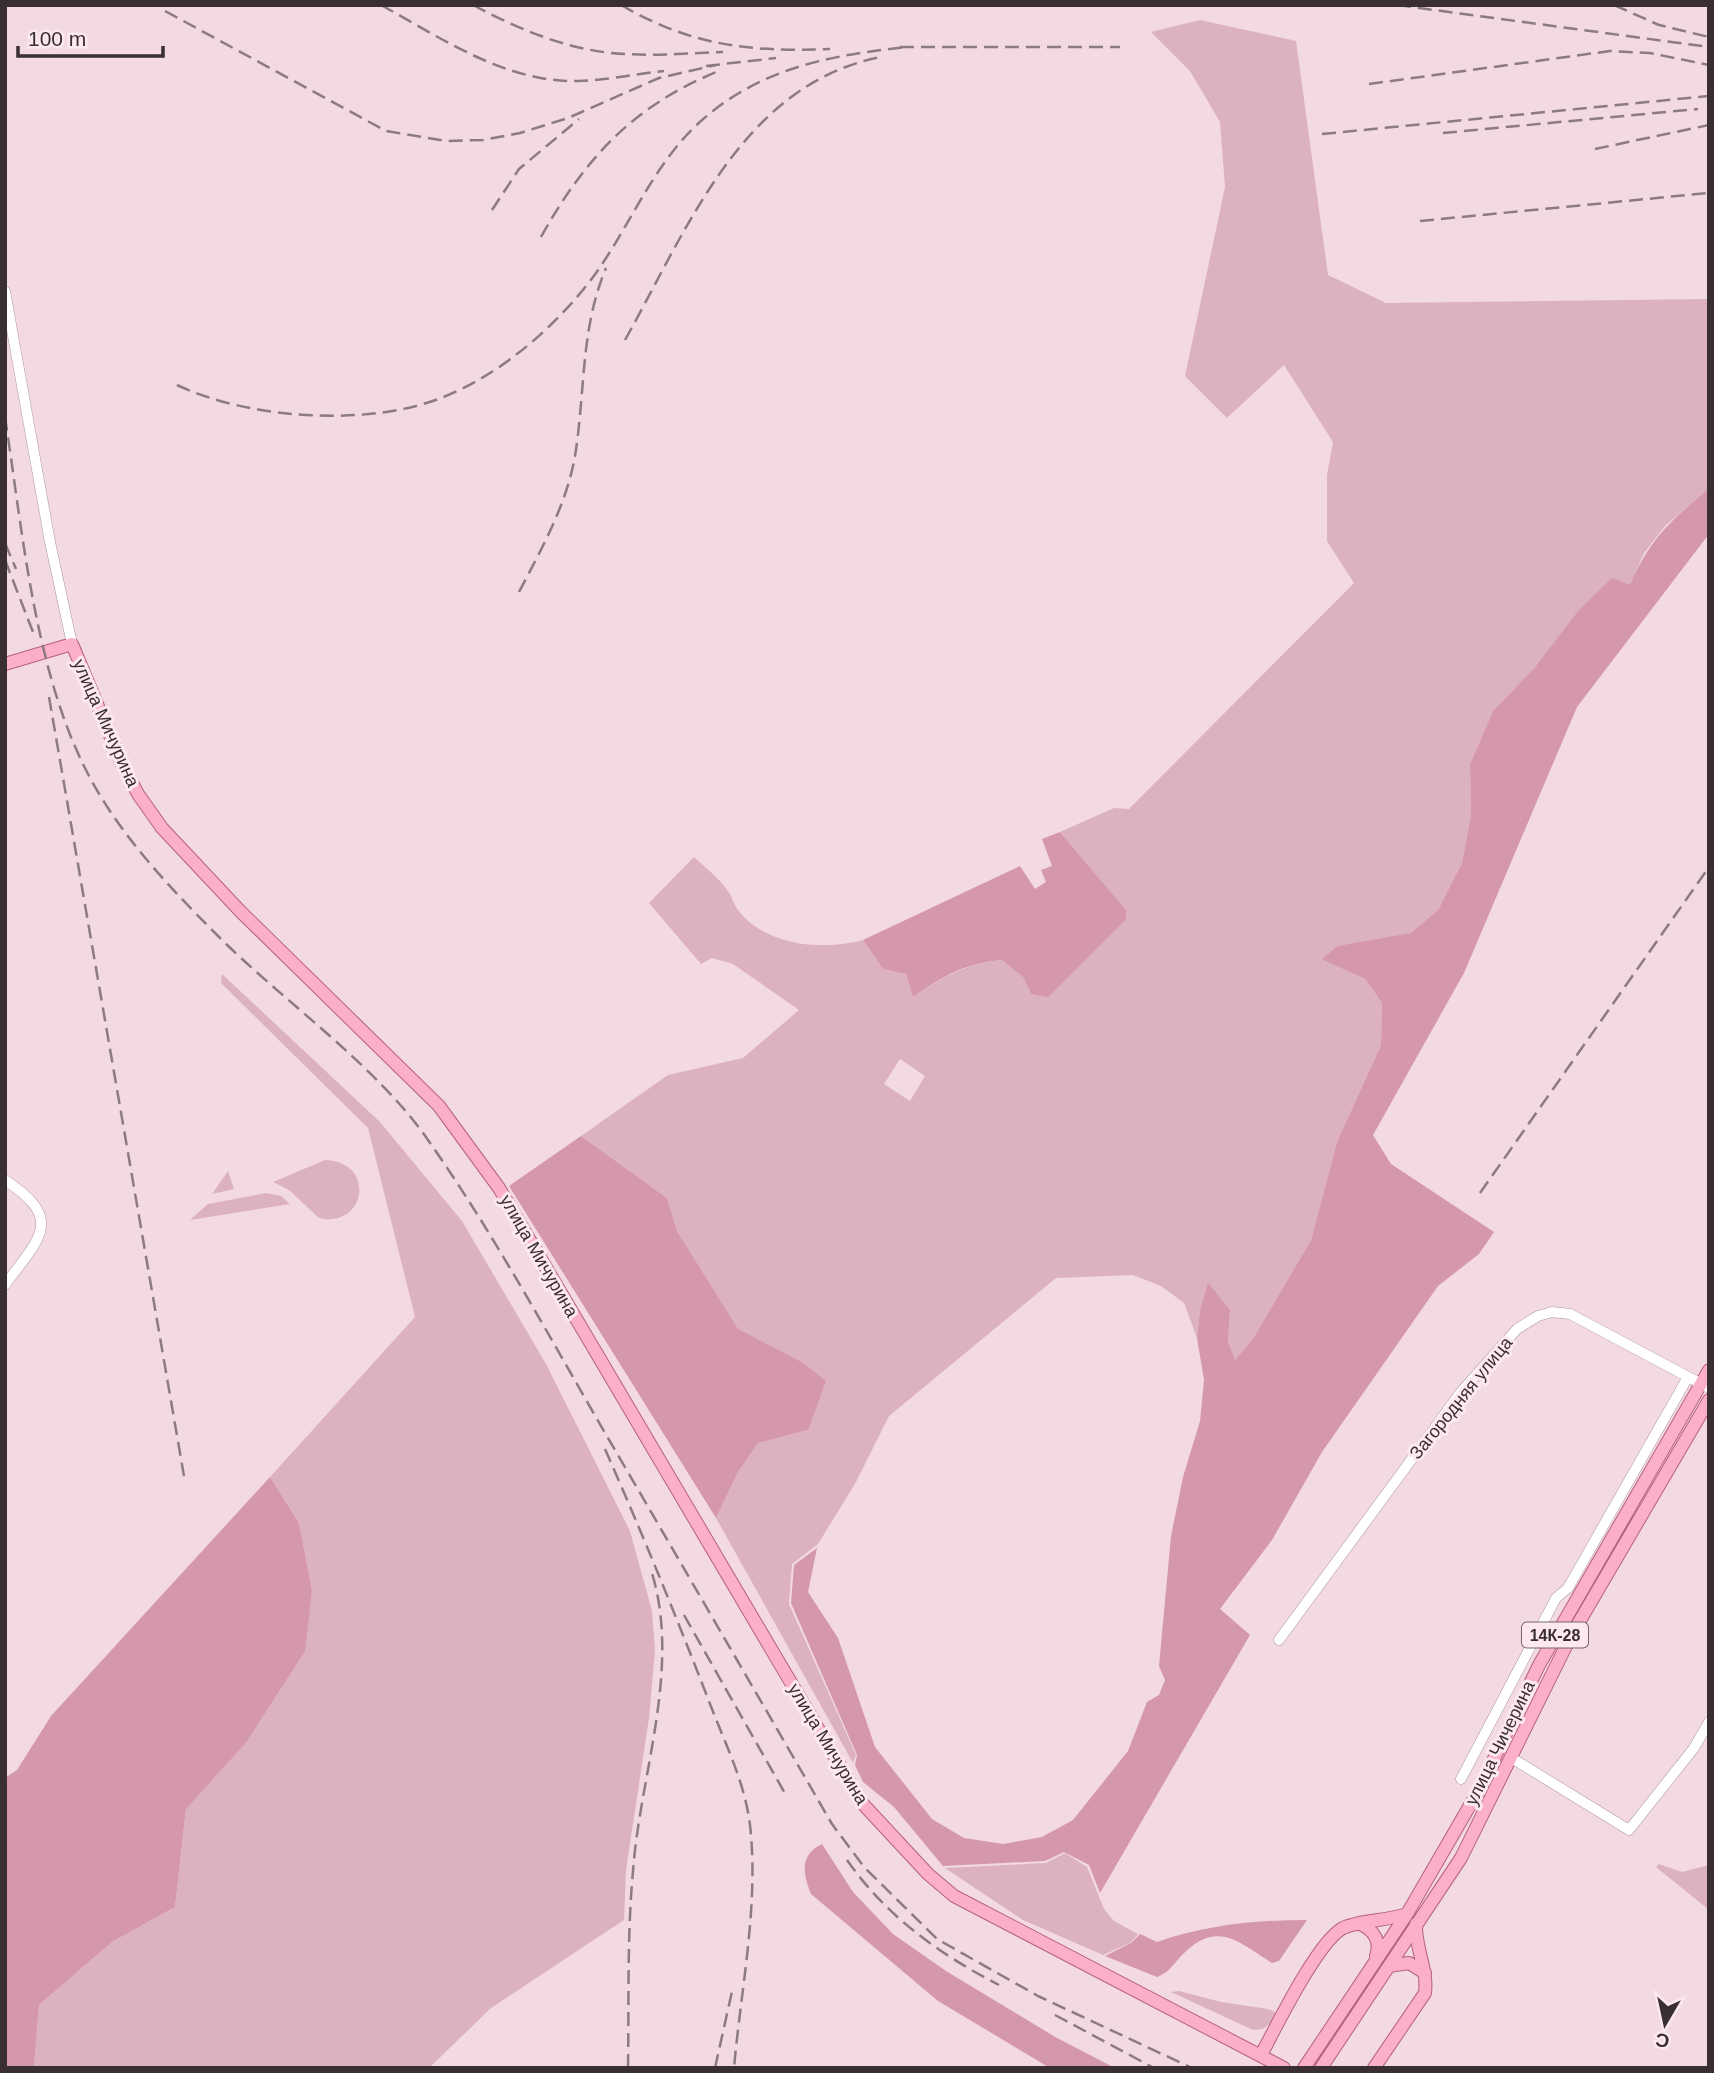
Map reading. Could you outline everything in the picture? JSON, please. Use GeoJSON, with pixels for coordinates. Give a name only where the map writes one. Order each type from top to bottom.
{"type":"FeatureCollection","features":[{"type":"Feature","properties":{"kind":"main road"},"geometry":{"type":"LineString","coordinates":[[5,664],[72,644]]}},
{"type":"Feature","properties":{"kind":"main road","name":"улица Мичурина"},"geometry":{"type":"LineString","coordinates":[[72,644],[122,764],[138,794],[162,828],[240,911],[439,1106],[492,1178],[862,1803],[928,1874],[954,1896],[1284,2068]]}},
{"type":"Feature","properties":{"kind":"main road","name":"улица Чичерина"},"geometry":{"type":"LineString","coordinates":[[1304,2068],[1407,1914],[1480,1788],[1539,1665],[1705,1386],[1709,1370]]}},
{"type":"Feature","properties":{"kind":"main road","name":"улица Чичерина"},"geometry":{"type":"LineString","coordinates":[[1321,2068],[1476,1832],[1510,1757],[1571,1636],[1709,1400]]}},
{"type":"Feature","properties":{"kind":"main road"},"geometry":{"type":"LineString","coordinates":[[1261,2055],[1321,1951],[1334,1934],[1359,1924],[1407,1914]]}},
{"type":"Feature","properties":{"kind":"main road"},"geometry":{"type":"LineString","coordinates":[[1359,1924],[1376,1936],[1379,1948],[1375,1960]]}},
{"type":"Feature","properties":{"kind":"main road"},"geometry":{"type":"LineString","coordinates":[[1374,2068],[1425,1993],[1425,1973],[1416,1945],[1416,1924]]}},
{"type":"Feature","properties":{"kind":"main road"},"geometry":{"type":"LineString","coordinates":[[1389,1966],[1409,1963],[1425,1973]]}},
{"type":"Feature","properties":{"kind":"street","name":"улица Мичурина"},"geometry":{"type":"LineString","coordinates":[[5,291],[50,542],[72,644]]}},
{"type":"Feature","properties":{"kind":"street"},"geometry":{"type":"LineString","coordinates":[[5,1180],[30,1196],[38,1207],[42,1221],[35,1244],[5,1285]]}},
{"type":"Feature","properties":{"kind":"street","name":"Загородняя улица"},"geometry":{"type":"LineString","coordinates":[[1279,1640],[1461,1392],[1517,1329],[1538,1316],[1552,1312],[1570,1314],[1705,1386]]}},
{"type":"Feature","properties":{"kind":"street"},"geometry":{"type":"LineString","coordinates":[[1461,1779],[1556,1598],[1568,1588],[1688,1377]]}},
{"type":"Feature","properties":{"kind":"street"},"geometry":{"type":"LineString","coordinates":[[1510,1757],[1629,1830],[1694,1748],[1709,1722]]}},
{"type":"Feature","properties":{"kind":"shaded area"},"geometry":{"type":"Polygon","coordinates":[[[1200,20],[1296,41],[1328,275],[1386,303],[1709,299],[1709,488],[1665,526],[1644,553],[1630,585],[1536,666],[1493,711],[1470,764],[1471,815],[1462,863],[1438,910],[1411,933],[1323,958],[1365,979],[1382,1003],[1381,1045],[1337,1142],[1311,1240],[1254,1337],[1234,1361],[1228,1342],[1230,1310],[1200,1310],[1197,1338],[1184,1303],[1161,1286],[1133,1275],[1056,1278],[889,1416],[856,1482],[818,1544],[792,1564],[789,1604],[856,1755],[853,1763],[716,1518],[738,1472],[758,1443],[808,1430],[802,1362],[738,1330],[677,1231],[667,1198],[581,1136],[668,1075],[743,1058],[799,1010],[733,964],[712,958],[701,964],[649,903],[694,857],[724,886],[738,910],[763,931],[796,943],[813,945],[863,940],[883,969],[906,974],[913,997],[955,972],[1002,960],[1023,977],[1031,994],[1126,910],[1060,832],[1114,808],[1129,809],[1354,583],[1327,541],[1327,475],[1333,442],[1284,365],[1227,418],[1185,376],[1225,187],[1220,122],[1190,71],[1151,32],[1200,20]],[[900,1059],[884,1084],[910,1101],[925,1076],[900,1059]]]}},
{"type":"Feature","properties":{"kind":"shaded area"},"geometry":{"type":"Polygon","coordinates":[[[1709,488],[1709,534],[1577,707],[1464,973],[1373,1135],[1391,1164],[1494,1232],[1479,1254],[1438,1286],[1322,1452],[1272,1540],[1220,1609],[1250,1635],[1100,1893],[1089,1865],[1064,1852],[1045,1861],[943,1866],[894,1807],[863,1782],[855,1765],[857,1755],[791,1603],[794,1565],[817,1548],[808,1592],[838,1638],[875,1747],[932,1819],[964,1838],[1003,1844],[1042,1837],[1073,1820],[1128,1751],[1147,1702],[1159,1695],[1165,1680],[1159,1666],[1171,1536],[1183,1477],[1200,1421],[1204,1380],[1197,1338],[1200,1310],[1208,1283],[1230,1310],[1228,1342],[1235,1360],[1254,1337],[1311,1240],[1337,1142],[1381,1045],[1382,1003],[1365,979],[1322,959],[1338,946],[1411,933],[1438,910],[1462,863],[1471,815],[1470,764],[1493,711],[1536,666],[1579,610],[1612,578],[1630,585],[1654,542],[1683,510],[1709,488]]]}},
{"type":"Feature","properties":{"kind":"shaded area"},"geometry":{"type":"Polygon","coordinates":[[[1060,832],[1126,910],[1126,919],[1048,997],[1031,994],[1023,977],[1002,960],[976,964],[955,972],[913,997],[906,974],[883,969],[863,940],[1020,866],[1035,889],[1046,882],[1041,870],[1052,866],[1042,839],[1060,832]]]}},
{"type":"Feature","properties":{"kind":"shaded area"},"geometry":{"type":"Polygon","coordinates":[[[222,974],[380,1122],[462,1221],[546,1364],[630,1531],[652,1611],[655,1651],[649,1718],[626,1870],[624,1920],[491,2008],[429,2068],[34,2068],[39,2005],[112,1942],[175,1907],[186,1809],[245,1744],[312,1590],[299,1523],[270,1477],[415,1317],[368,1128],[221,983],[222,974]]]}},
{"type":"Feature","properties":{"kind":"shaded area"},"geometry":{"type":"Polygon","coordinates":[[[581,1136],[667,1198],[677,1231],[738,1329],[802,1362],[826,1381],[808,1430],[758,1443],[738,1472],[716,1518],[509,1186],[581,1136]]]}},
{"type":"Feature","properties":{"kind":"shaded area"},"geometry":{"type":"Polygon","coordinates":[[[325,1160],[342,1164],[353,1171],[358,1182],[359,1194],[355,1205],[347,1214],[335,1219],[319,1218],[289,1190],[273,1182],[325,1160]]]}},
{"type":"Feature","properties":{"kind":"shaded area"},"geometry":{"type":"Polygon","coordinates":[[[228,1171],[234,1189],[212,1194],[228,1171]]]}},
{"type":"Feature","properties":{"kind":"shaded area"},"geometry":{"type":"Polygon","coordinates":[[[266,1193],[281,1196],[290,1204],[190,1220],[208,1204],[266,1193]]]}},
{"type":"Feature","properties":{"kind":"shaded area"},"geometry":{"type":"Polygon","coordinates":[[[270,1477],[299,1523],[312,1590],[305,1651],[245,1744],[186,1809],[175,1907],[112,1942],[39,2005],[34,2068],[5,2068],[5,1778],[17,1770],[51,1716],[270,1477]]]}},
{"type":"Feature","properties":{"kind":"shaded area"},"geometry":{"type":"Polygon","coordinates":[[[822,1844],[853,1892],[893,1934],[946,1971],[1057,2038],[1115,2068],[1050,2068],[938,2001],[811,1894],[805,1872],[806,1859],[822,1844]]]}},
{"type":"Feature","properties":{"kind":"shaded area"},"geometry":{"type":"Polygon","coordinates":[[[1065,1853],[1087,1867],[1104,1909],[1114,1921],[1138,1934],[1130,1943],[1103,1955],[1023,1920],[945,1868],[1046,1863],[1065,1853]]]}},
{"type":"Feature","properties":{"kind":"shaded area"},"geometry":{"type":"Polygon","coordinates":[[[1659,1864],[1682,1872],[1709,1865],[1709,1910],[1656,1867],[1659,1864]]]}},
{"type":"Feature","properties":{"kind":"shaded area"},"geometry":{"type":"Polygon","coordinates":[[[1307,1920],[1279,1961],[1272,1963],[1237,1941],[1216,1936],[1205,1938],[1194,1945],[1157,1977],[1105,1956],[1131,1943],[1140,1934],[1157,1942],[1194,1931],[1231,1925],[1307,1920]]]}},
{"type":"Feature","properties":{"kind":"shaded area"},"geometry":{"type":"Polygon","coordinates":[[[1179,1991],[1221,2002],[1268,2009],[1275,2012],[1276,2018],[1263,2029],[1253,2030],[1171,1992],[1179,1991]]]}},
{"type":"Feature","properties":{"kind":"railway"},"geometry":{"type":"LineString","coordinates":[[381,5],[452,45],[526,75],[579,81],[664,71]]}},
{"type":"Feature","properties":{"kind":"railway"},"geometry":{"type":"LineString","coordinates":[[473,5],[528,31],[586,49],[638,55],[723,52]]}},
{"type":"Feature","properties":{"kind":"railway"},"geometry":{"type":"LineString","coordinates":[[621,5],[672,30],[722,44],[773,49],[830,49]]}},
{"type":"Feature","properties":{"kind":"railway"},"geometry":{"type":"LineString","coordinates":[[1397,5],[1709,47]]}},
{"type":"Feature","properties":{"kind":"railway"},"geometry":{"type":"LineString","coordinates":[[1614,5],[1659,25],[1709,37]]}},
{"type":"Feature","properties":{"kind":"railway"},"geometry":{"type":"LineString","coordinates":[[165,11],[386,131],[446,141],[483,140],[520,133],[568,118],[659,78],[716,65]]}},
{"type":"Feature","properties":{"kind":"railway"},"geometry":{"type":"LineString","coordinates":[[900,47],[1120,47]]}},
{"type":"Feature","properties":{"kind":"railway"},"geometry":{"type":"LineString","coordinates":[[177,385],[206,397],[272,412],[343,416],[411,407],[463,388],[507,362],[565,311],[609,254],[670,155],[684,137],[724,103],[747,88],[798,67],[851,54],[907,47]]}},
{"type":"Feature","properties":{"kind":"railway"},"geometry":{"type":"LineString","coordinates":[[1369,84],[1610,51],[1650,53],[1709,65]]}},
{"type":"Feature","properties":{"kind":"railway"},"geometry":{"type":"LineString","coordinates":[[625,340],[697,209],[724,167],[755,129],[791,97],[833,72],[881,57]]}},
{"type":"Feature","properties":{"kind":"railway"},"geometry":{"type":"LineString","coordinates":[[706,66],[776,58]]}},
{"type":"Feature","properties":{"kind":"railway"},"geometry":{"type":"LineString","coordinates":[[541,237],[575,183],[615,137],[662,100],[719,71]]}},
{"type":"Feature","properties":{"kind":"railway"},"geometry":{"type":"LineString","coordinates":[[1322,134],[1709,96]]}},
{"type":"Feature","properties":{"kind":"railway"},"geometry":{"type":"LineString","coordinates":[[1443,133],[1698,109]]}},
{"type":"Feature","properties":{"kind":"railway"},"geometry":{"type":"LineString","coordinates":[[492,210],[519,169],[579,119]]}},
{"type":"Feature","properties":{"kind":"railway"},"geometry":{"type":"LineString","coordinates":[[1595,149],[1709,125]]}},
{"type":"Feature","properties":{"kind":"railway"},"geometry":{"type":"LineString","coordinates":[[1420,221],[1708,193]]}},
{"type":"Feature","properties":{"kind":"railway"},"geometry":{"type":"LineString","coordinates":[[519,592],[555,520],[569,482],[577,442],[588,332],[606,268]]}},
{"type":"Feature","properties":{"kind":"railway"},"geometry":{"type":"LineString","coordinates":[[5,417],[24,550],[42,640],[67,727],[97,790],[127,835],[180,897],[218,936],[356,1060],[407,1112],[428,1140],[518,1281],[832,1824],[864,1867],[937,1939],[1038,1996],[1192,2068]]}},
{"type":"Feature","properties":{"kind":"railway"},"geometry":{"type":"LineString","coordinates":[[5,543],[16,569]]}},
{"type":"Feature","properties":{"kind":"railway"},"geometry":{"type":"LineString","coordinates":[[5,560],[33,632]]}},
{"type":"Feature","properties":{"kind":"railway"},"geometry":{"type":"LineString","coordinates":[[49,697],[184,1476]]}},
{"type":"Feature","properties":{"kind":"railway"},"geometry":{"type":"LineString","coordinates":[[1480,1193],[1709,867]]}},
{"type":"Feature","properties":{"kind":"railway"},"geometry":{"type":"LineString","coordinates":[[605,1449],[728,1748],[747,1809],[752,1855],[751,1916],[734,2068]]}},
{"type":"Feature","properties":{"kind":"railway"},"geometry":{"type":"LineString","coordinates":[[628,2068],[629,1944],[633,1871],[661,1682],[659,1607],[651,1570]]}},
{"type":"Feature","properties":{"kind":"railway"},"geometry":{"type":"LineString","coordinates":[[684,1615],[787,1797]]}},
{"type":"Feature","properties":{"kind":"railway"},"geometry":{"type":"LineString","coordinates":[[847,1860],[879,1899],[915,1932],[955,1960],[999,1985]]}},
{"type":"Feature","properties":{"kind":"railway"},"geometry":{"type":"LineString","coordinates":[[715,2068],[733,1987]]}},
{"type":"Feature","properties":{"kind":"railway"},"geometry":{"type":"LineString","coordinates":[[1055,2015],[1154,2068]]}}]}
